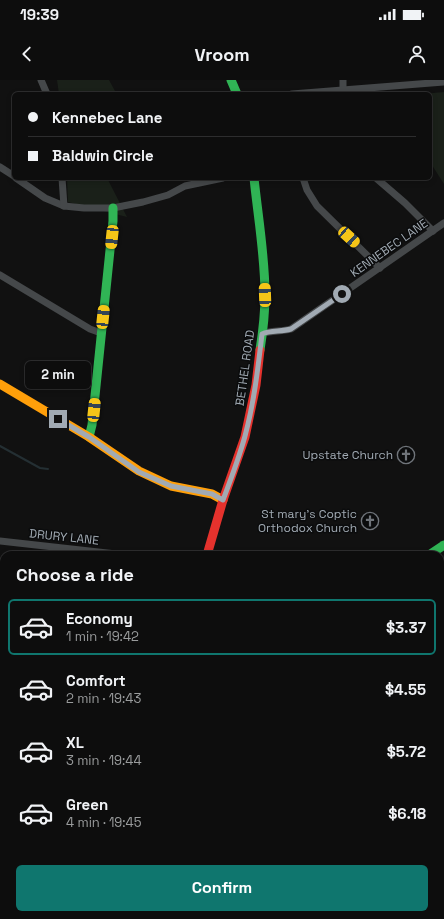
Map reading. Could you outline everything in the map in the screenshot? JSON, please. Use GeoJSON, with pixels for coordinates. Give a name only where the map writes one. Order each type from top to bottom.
{"type":"FeatureCollection","features":[{"type":"Feature","properties":{"kind":"street"},"geometry":{"type":"LineString","coordinates":[[41,80],[46,92]]}},
{"type":"Feature","properties":{"kind":"street"},"geometry":{"type":"LineString","coordinates":[[231,80],[236,92]]}},
{"type":"Feature","properties":{"kind":"street"},"geometry":{"type":"LineString","coordinates":[[343,80],[343,89]]}},
{"type":"Feature","properties":{"kind":"street"},"geometry":{"type":"LineString","coordinates":[[312,92],[444,82]]}},
{"type":"Feature","properties":{"kind":"street"},"geometry":{"type":"LineString","coordinates":[[0,166],[12,175]]}},
{"type":"Feature","properties":{"kind":"street"},"geometry":{"type":"LineString","coordinates":[[19,180],[45,198],[64,206],[84,208],[113,208],[157,199],[185,186],[214,180]]}},
{"type":"Feature","properties":{"kind":"street"},"geometry":{"type":"LineString","coordinates":[[62,180],[64,206]]}},
{"type":"Feature","properties":{"kind":"street","name":"BETHEL ROAD"},"geometry":{"type":"LineString","coordinates":[[208,551],[223,500],[240,453],[256,385],[265,295],[264,267],[254,180]]}},
{"type":"Feature","properties":{"kind":"street"},"geometry":{"type":"LineString","coordinates":[[304,180],[307,190],[317,206],[380,268]]}},
{"type":"Feature","properties":{"kind":"street"},"geometry":{"type":"LineString","coordinates":[[378,180],[433,230]]}},
{"type":"Feature","properties":{"kind":"street"},"geometry":{"type":"LineString","coordinates":[[89,437],[92,425],[113,222],[113,208]]}},
{"type":"Feature","properties":{"kind":"street","name":"KENNEBEC LANE"},"geometry":{"type":"LineString","coordinates":[[262,334],[291,329],[433,230],[444,224]]}},
{"type":"Feature","properties":{"kind":"street"},"geometry":{"type":"LineString","coordinates":[[0,275],[90,329],[101,333]]}},
{"type":"Feature","properties":{"kind":"street"},"geometry":{"type":"LineString","coordinates":[[0,384],[89,437],[139,472],[171,486],[212,494],[223,500]]}},
{"type":"Feature","properties":{"kind":"street","name":"DRURY LANE"},"geometry":{"type":"LineString","coordinates":[[0,541],[89,551]]}},
{"type":"Feature","properties":{"kind":"street"},"geometry":{"type":"LineString","coordinates":[[435,551],[444,545]]}},
{"type":"Feature","properties":{"kind":"shaded area"},"geometry":{"type":"Polygon","coordinates":[[[57,80],[109,80],[115,91],[124,92],[59,92],[57,80]]]}},
{"type":"Feature","properties":{"kind":"shaded area"},"geometry":{"type":"Polygon","coordinates":[[[444,92],[444,184],[432,165],[432,93],[444,92]]]}},
{"type":"Feature","properties":{"kind":"shaded area"},"geometry":{"type":"Polygon","coordinates":[[[67,180],[108,180],[127,217],[68,202],[67,180]]]}},
{"type":"Feature","properties":{"kind":"waterway"},"geometry":{"type":"LineString","coordinates":[[0,446],[40,468],[48,469]]}},
{"type":"Feature","properties":{"kind":"traffic: fast"},"geometry":{"type":"LineString","coordinates":[[231,80],[236,92]]}},
{"type":"Feature","properties":{"kind":"traffic: fast"},"geometry":{"type":"LineString","coordinates":[[254,180],[265,280],[265,302],[260,350]]}},
{"type":"Feature","properties":{"kind":"traffic: fast"},"geometry":{"type":"LineString","coordinates":[[89,437],[92,425],[113,221],[113,208]]}},
{"type":"Feature","properties":{"kind":"traffic: fast"},"geometry":{"type":"LineString","coordinates":[[435,551],[444,545]]}},
{"type":"Feature","properties":{"kind":"traffic: slow"},"geometry":{"type":"LineString","coordinates":[[0,384],[89,437],[139,471],[171,486],[212,494],[223,500]]}},
{"type":"Feature","properties":{"kind":"traffic: jam"},"geometry":{"type":"LineString","coordinates":[[208,551],[223,500],[245,437],[256,385],[260,350]]}},
{"type":"Feature","properties":{"kind":"place","name":"Upstate Church"},"geometry":{"type":"Point","coordinates":[406,455]}},
{"type":"Feature","properties":{"kind":"place","name":"St mary's Coptic Orthodox Church"},"geometry":{"type":"Point","coordinates":[370,521]}},
{"type":"Feature","properties":{"kind":"route"},"geometry":{"type":"LineString","coordinates":[[58,419],[89,437],[139,472],[171,486],[212,494],[223,500],[245,437],[256,385],[262,334],[291,329],[342,294]]}}]}
